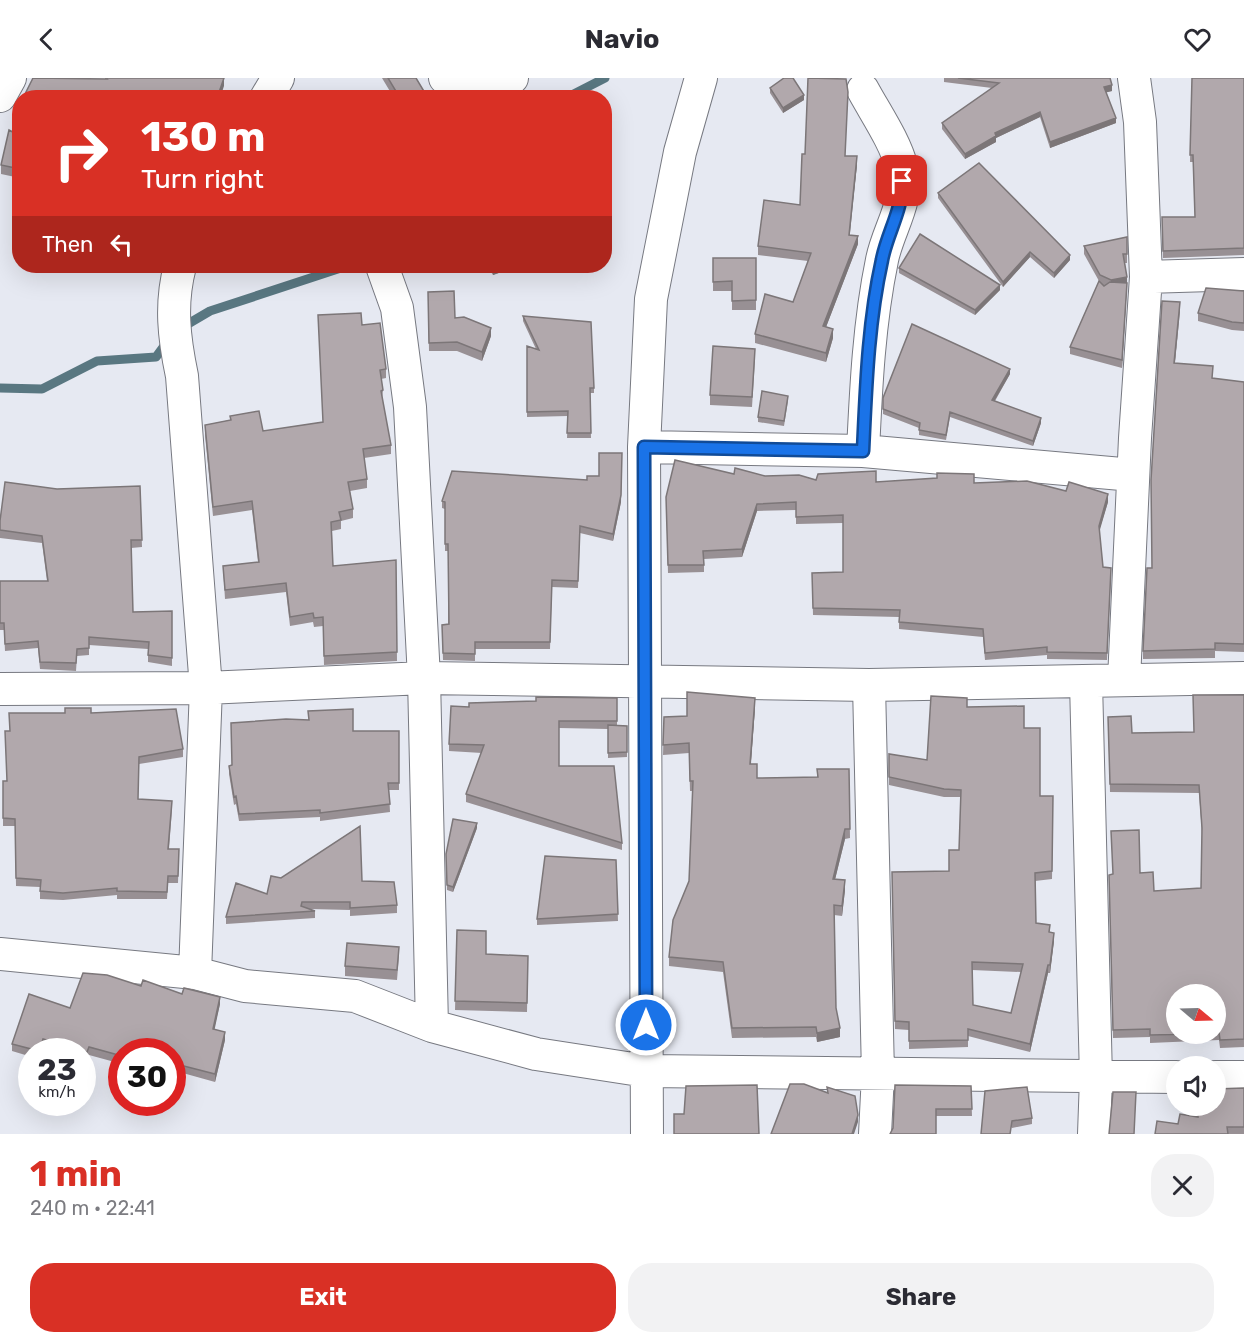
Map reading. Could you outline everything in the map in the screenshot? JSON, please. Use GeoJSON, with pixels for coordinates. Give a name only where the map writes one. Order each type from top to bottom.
{"type":"FeatureCollection","features":[{"type":"Feature","properties":{"kind":"street"},"geometry":{"type":"LineString","coordinates":[[0,96],[10,78]]}},
{"type":"Feature","properties":{"kind":"street"},"geometry":{"type":"LineString","coordinates":[[445,78],[474,90]]}},
{"type":"Feature","properties":{"kind":"street"},"geometry":{"type":"LineString","coordinates":[[499,90],[512,78]]}},
{"type":"Feature","properties":{"kind":"street"},"geometry":{"type":"LineString","coordinates":[[647,1134],[644,447],[651,299],[680,152],[701,78]]}},
{"type":"Feature","properties":{"kind":"street"},"geometry":{"type":"LineString","coordinates":[[1124,680],[1133,475],[1146,277],[1140,122],[1134,78]]}},
{"type":"Feature","properties":{"kind":"street"},"geometry":{"type":"LineString","coordinates":[[863,90],[902,168],[903,194],[882,257],[873,311],[863,451]]}},
{"type":"Feature","properties":{"kind":"street"},"geometry":{"type":"LineString","coordinates":[[178,273],[174,291],[174,333],[182,376],[206,688],[195,973]]}},
{"type":"Feature","properties":{"kind":"street"},"geometry":{"type":"LineString","coordinates":[[384,273],[397,308],[410,407],[423,678],[432,1026]]}},
{"type":"Feature","properties":{"kind":"street"},"geometry":{"type":"LineString","coordinates":[[1146,277],[1244,274]]}},
{"type":"Feature","properties":{"kind":"street"},"geometry":{"type":"LineString","coordinates":[[644,447],[863,451],[1133,475]]}},
{"type":"Feature","properties":{"kind":"street"},"geometry":{"type":"LineString","coordinates":[[0,689],[206,688],[423,678],[869,685],[1244,678]]}},
{"type":"Feature","properties":{"kind":"street"},"geometry":{"type":"LineString","coordinates":[[1086,682],[1096,1078],[1094,1134]]}},
{"type":"Feature","properties":{"kind":"street"},"geometry":{"type":"LineString","coordinates":[[869,685],[878,1074],[875,1134]]}},
{"type":"Feature","properties":{"kind":"street"},"geometry":{"type":"LineString","coordinates":[[0,954],[195,973],[245,986],[355,996],[432,1026],[536,1054],[646,1071],[1166,1077]]}},
{"type":"Feature","properties":{"kind":"street"},"geometry":{"type":"LineString","coordinates":[[1226,1077],[1244,1077]]}},
{"type":"Feature","properties":{"kind":"building"},"geometry":{"type":"Polygon","coordinates":[[[33,78],[224,78],[220,90],[27,90],[33,78]]]}},
{"type":"Feature","properties":{"kind":"building"},"geometry":{"type":"Polygon","coordinates":[[[388,78],[416,78],[423,90],[395,90],[388,78]]]}},
{"type":"Feature","properties":{"kind":"building"},"geometry":{"type":"Polygon","coordinates":[[[784,78],[793,78],[804,95],[783,108],[770,88],[784,78]]]}},
{"type":"Feature","properties":{"kind":"building"},"geometry":{"type":"Polygon","coordinates":[[[808,78],[846,79],[848,92],[845,156],[857,156],[849,235],[858,236],[823,326],[833,329],[826,353],[755,334],[765,294],[793,302],[811,253],[758,246],[764,200],[800,205],[808,78]]]}},
{"type":"Feature","properties":{"kind":"building"},"geometry":{"type":"Polygon","coordinates":[[[958,78],[1110,78],[1112,85],[1104,87],[1116,118],[1050,142],[1040,112],[995,133],[996,136],[965,154],[942,123],[999,83],[958,78]]]}},
{"type":"Feature","properties":{"kind":"building"},"geometry":{"type":"Polygon","coordinates":[[[1192,78],[1244,78],[1244,248],[1163,251],[1162,217],[1195,217],[1193,155],[1190,155],[1192,78]]]}},
{"type":"Feature","properties":{"kind":"building"},"geometry":{"type":"Polygon","coordinates":[[[9,130],[12,132],[12,167],[1,165],[9,130]]]}},
{"type":"Feature","properties":{"kind":"building"},"geometry":{"type":"Polygon","coordinates":[[[979,163],[1070,255],[1054,273],[1030,252],[1003,282],[938,193],[979,163]]]}},
{"type":"Feature","properties":{"kind":"building"},"geometry":{"type":"Polygon","coordinates":[[[920,234],[1000,285],[975,310],[899,268],[920,234]]]}},
{"type":"Feature","properties":{"kind":"building"},"geometry":{"type":"Polygon","coordinates":[[[1127,237],[1127,254],[1123,254],[1127,277],[1111,280],[1100,275],[1084,246],[1127,237]]]}},
{"type":"Feature","properties":{"kind":"building"},"geometry":{"type":"Polygon","coordinates":[[[713,258],[756,258],[756,300],[732,301],[732,281],[713,282],[713,258]]]}},
{"type":"Feature","properties":{"kind":"building"},"geometry":{"type":"Polygon","coordinates":[[[1099,281],[1104,286],[1110,282],[1127,283],[1122,360],[1070,347],[1099,281]]]}},
{"type":"Feature","properties":{"kind":"building"},"geometry":{"type":"Polygon","coordinates":[[[1206,288],[1244,291],[1244,323],[1198,313],[1206,288]]]}},
{"type":"Feature","properties":{"kind":"building"},"geometry":{"type":"Polygon","coordinates":[[[454,291],[455,318],[464,317],[491,328],[482,352],[457,342],[429,343],[428,292],[454,291]]]}},
{"type":"Feature","properties":{"kind":"building"},"geometry":{"type":"Polygon","coordinates":[[[1162,301],[1180,302],[1174,363],[1213,366],[1212,378],[1244,382],[1244,644],[1215,643],[1215,649],[1143,651],[1147,568],[1152,568],[1151,480],[1162,301]]]}},
{"type":"Feature","properties":{"kind":"building"},"geometry":{"type":"Polygon","coordinates":[[[361,313],[362,325],[380,323],[386,369],[380,370],[383,390],[381,391],[391,445],[363,449],[367,479],[348,482],[353,509],[339,512],[341,520],[331,522],[333,566],[396,560],[397,652],[324,656],[323,617],[314,618],[313,613],[290,617],[286,583],[225,590],[223,566],[259,562],[252,501],[213,507],[205,425],[231,420],[230,416],[259,411],[263,431],[323,422],[318,315],[361,313]]]}},
{"type":"Feature","properties":{"kind":"building"},"geometry":{"type":"Polygon","coordinates":[[[523,316],[591,322],[594,388],[590,388],[591,433],[567,433],[568,411],[527,412],[527,346],[539,350],[523,316]]]}},
{"type":"Feature","properties":{"kind":"building"},"geometry":{"type":"Polygon","coordinates":[[[912,324],[1010,369],[992,400],[1041,418],[1033,441],[950,412],[946,435],[919,430],[920,423],[883,409],[883,398],[912,324]]]}},
{"type":"Feature","properties":{"kind":"building"},"geometry":{"type":"Polygon","coordinates":[[[713,346],[755,349],[752,397],[710,395],[713,346]]]}},
{"type":"Feature","properties":{"kind":"building"},"geometry":{"type":"Polygon","coordinates":[[[762,391],[788,396],[784,421],[758,417],[762,391]]]}},
{"type":"Feature","properties":{"kind":"building"},"geometry":{"type":"Polygon","coordinates":[[[599,453],[622,453],[621,495],[613,534],[580,526],[578,581],[552,580],[550,642],[475,642],[475,654],[443,653],[442,625],[449,624],[448,544],[445,544],[445,502],[442,501],[452,471],[587,480],[587,476],[599,476],[599,453]]]}},
{"type":"Feature","properties":{"kind":"building"},"geometry":{"type":"Polygon","coordinates":[[[675,460],[734,474],[735,468],[765,476],[799,475],[816,480],[818,474],[876,471],[876,482],[937,478],[937,473],[974,474],[974,483],[1027,481],[1066,491],[1069,482],[1108,494],[1099,526],[1103,567],[1111,568],[1107,653],[1047,652],[1047,647],[985,653],[983,629],[899,622],[900,610],[813,608],[812,573],[843,572],[843,515],[796,517],[796,502],[757,504],[742,549],[703,551],[704,565],[668,565],[666,497],[675,460]]]}},
{"type":"Feature","properties":{"kind":"building"},"geometry":{"type":"Polygon","coordinates":[[[5,482],[57,489],[140,486],[142,540],[131,540],[133,612],[172,611],[172,658],[148,655],[149,642],[89,637],[89,648],[77,649],[76,663],[40,662],[38,641],[5,644],[4,623],[0,623],[0,581],[48,581],[42,536],[0,530],[5,482]]]}},
{"type":"Feature","properties":{"kind":"building"},"geometry":{"type":"Polygon","coordinates":[[[687,692],[755,698],[750,764],[757,764],[757,778],[818,777],[817,769],[849,769],[850,829],[845,829],[833,879],[845,880],[842,906],[834,905],[836,1008],[840,1028],[817,1033],[816,1027],[732,1028],[723,962],[669,957],[673,920],[689,881],[693,781],[690,781],[689,743],[663,745],[664,717],[687,716],[687,692]]]}},
{"type":"Feature","properties":{"kind":"building"},"geometry":{"type":"Polygon","coordinates":[[[1193,695],[1244,695],[1244,1039],[1226,1040],[1226,984],[1166,984],[1166,1035],[1150,1035],[1150,1029],[1113,1030],[1109,875],[1113,874],[1111,831],[1139,830],[1140,873],[1153,872],[1154,891],[1201,888],[1202,828],[1199,785],[1110,784],[1108,717],[1131,716],[1132,733],[1194,732],[1193,695]]]}},
{"type":"Feature","properties":{"kind":"building"},"geometry":{"type":"Polygon","coordinates":[[[931,696],[967,698],[967,707],[1024,706],[1024,728],[1040,728],[1040,796],[1053,796],[1052,871],[1035,873],[1036,923],[1050,925],[1049,932],[1054,933],[1050,965],[1048,965],[1030,1044],[968,1029],[968,1040],[909,1041],[909,1022],[895,1021],[892,872],[949,871],[949,850],[959,850],[961,790],[944,789],[889,777],[889,754],[927,760],[931,696]],[[972,962],[973,1005],[1011,1013],[1023,964],[972,962]]]}},
{"type":"Feature","properties":{"kind":"building"},"geometry":{"type":"Polygon","coordinates":[[[536,697],[617,698],[617,721],[559,721],[559,766],[614,766],[622,843],[466,794],[484,745],[449,744],[451,706],[469,707],[469,703],[536,701],[536,697]]]}},
{"type":"Feature","properties":{"kind":"building"},"geometry":{"type":"Polygon","coordinates":[[[65,708],[91,708],[91,713],[176,709],[183,749],[139,757],[138,799],[172,801],[168,849],[179,849],[178,876],[168,876],[167,892],[117,891],[117,888],[63,893],[40,891],[41,880],[16,878],[15,819],[3,818],[3,781],[7,781],[5,731],[10,731],[9,713],[65,713],[65,708]]]}},
{"type":"Feature","properties":{"kind":"building"},"geometry":{"type":"Polygon","coordinates":[[[353,709],[353,731],[399,731],[399,783],[388,783],[390,804],[320,813],[320,810],[239,814],[229,766],[232,765],[231,723],[286,719],[309,720],[308,711],[353,709]]]}},
{"type":"Feature","properties":{"kind":"building"},"geometry":{"type":"Polygon","coordinates":[[[608,725],[627,726],[627,752],[608,753],[608,725]]]}},
{"type":"Feature","properties":{"kind":"building"},"geometry":{"type":"Polygon","coordinates":[[[453,819],[477,823],[453,887],[447,885],[446,854],[453,819]]]}},
{"type":"Feature","properties":{"kind":"building"},"geometry":{"type":"Polygon","coordinates":[[[360,826],[362,881],[394,882],[397,905],[350,908],[350,902],[302,902],[301,906],[315,911],[226,917],[236,883],[267,894],[271,876],[281,878],[360,826]]]}},
{"type":"Feature","properties":{"kind":"building"},"geometry":{"type":"Polygon","coordinates":[[[545,856],[616,860],[618,914],[537,919],[545,856]]]}},
{"type":"Feature","properties":{"kind":"building"},"geometry":{"type":"Polygon","coordinates":[[[457,930],[486,931],[486,954],[528,956],[527,1003],[455,1001],[457,930]]]}},
{"type":"Feature","properties":{"kind":"building"},"geometry":{"type":"Polygon","coordinates":[[[347,943],[399,947],[397,970],[345,966],[347,943]]]}},
{"type":"Feature","properties":{"kind":"building"},"geometry":{"type":"Polygon","coordinates":[[[83,973],[107,975],[141,986],[143,980],[182,994],[184,988],[220,997],[213,1029],[225,1032],[215,1074],[186,1067],[186,1038],[108,1038],[108,1052],[96,1049],[96,1038],[18,1038],[18,1046],[12,1044],[29,994],[70,1008],[83,973]]]}},
{"type":"Feature","properties":{"kind":"building"},"geometry":{"type":"Polygon","coordinates":[[[790,1084],[804,1084],[828,1093],[827,1087],[855,1096],[858,1115],[852,1134],[771,1134],[790,1084]]]}},
{"type":"Feature","properties":{"kind":"building"},"geometry":{"type":"Polygon","coordinates":[[[757,1085],[759,1134],[674,1134],[674,1114],[684,1114],[686,1086],[757,1085]]]}},
{"type":"Feature","properties":{"kind":"building"},"geometry":{"type":"Polygon","coordinates":[[[895,1085],[971,1086],[972,1109],[936,1109],[936,1134],[890,1134],[893,1128],[895,1085]]]}},
{"type":"Feature","properties":{"kind":"building"},"geometry":{"type":"Polygon","coordinates":[[[1027,1087],[1032,1118],[1012,1121],[1010,1134],[981,1134],[985,1091],[1027,1087]]]}},
{"type":"Feature","properties":{"kind":"building"},"geometry":{"type":"Polygon","coordinates":[[[1244,1088],[1244,1127],[1227,1127],[1228,1134],[1155,1134],[1157,1121],[1178,1124],[1180,1116],[1226,1116],[1226,1089],[1244,1088]]]}},
{"type":"Feature","properties":{"kind":"building"},"geometry":{"type":"Polygon","coordinates":[[[1113,1092],[1136,1092],[1134,1134],[1109,1134],[1113,1092]]]}},
{"type":"Feature","properties":{"kind":"waterway"},"geometry":{"type":"LineString","coordinates":[[582,90],[605,78]]}},
{"type":"Feature","properties":{"kind":"waterway"},"geometry":{"type":"LineString","coordinates":[[181,328],[210,311],[326,273]]}},
{"type":"Feature","properties":{"kind":"waterway"},"geometry":{"type":"LineString","coordinates":[[0,388],[42,389],[97,361],[156,357],[167,342]]}},
{"type":"Feature","properties":{"kind":"route"},"geometry":{"type":"LineString","coordinates":[[646,1025],[644,447],[863,451],[873,311],[882,257],[894,227],[903,194],[902,181]]}}]}
